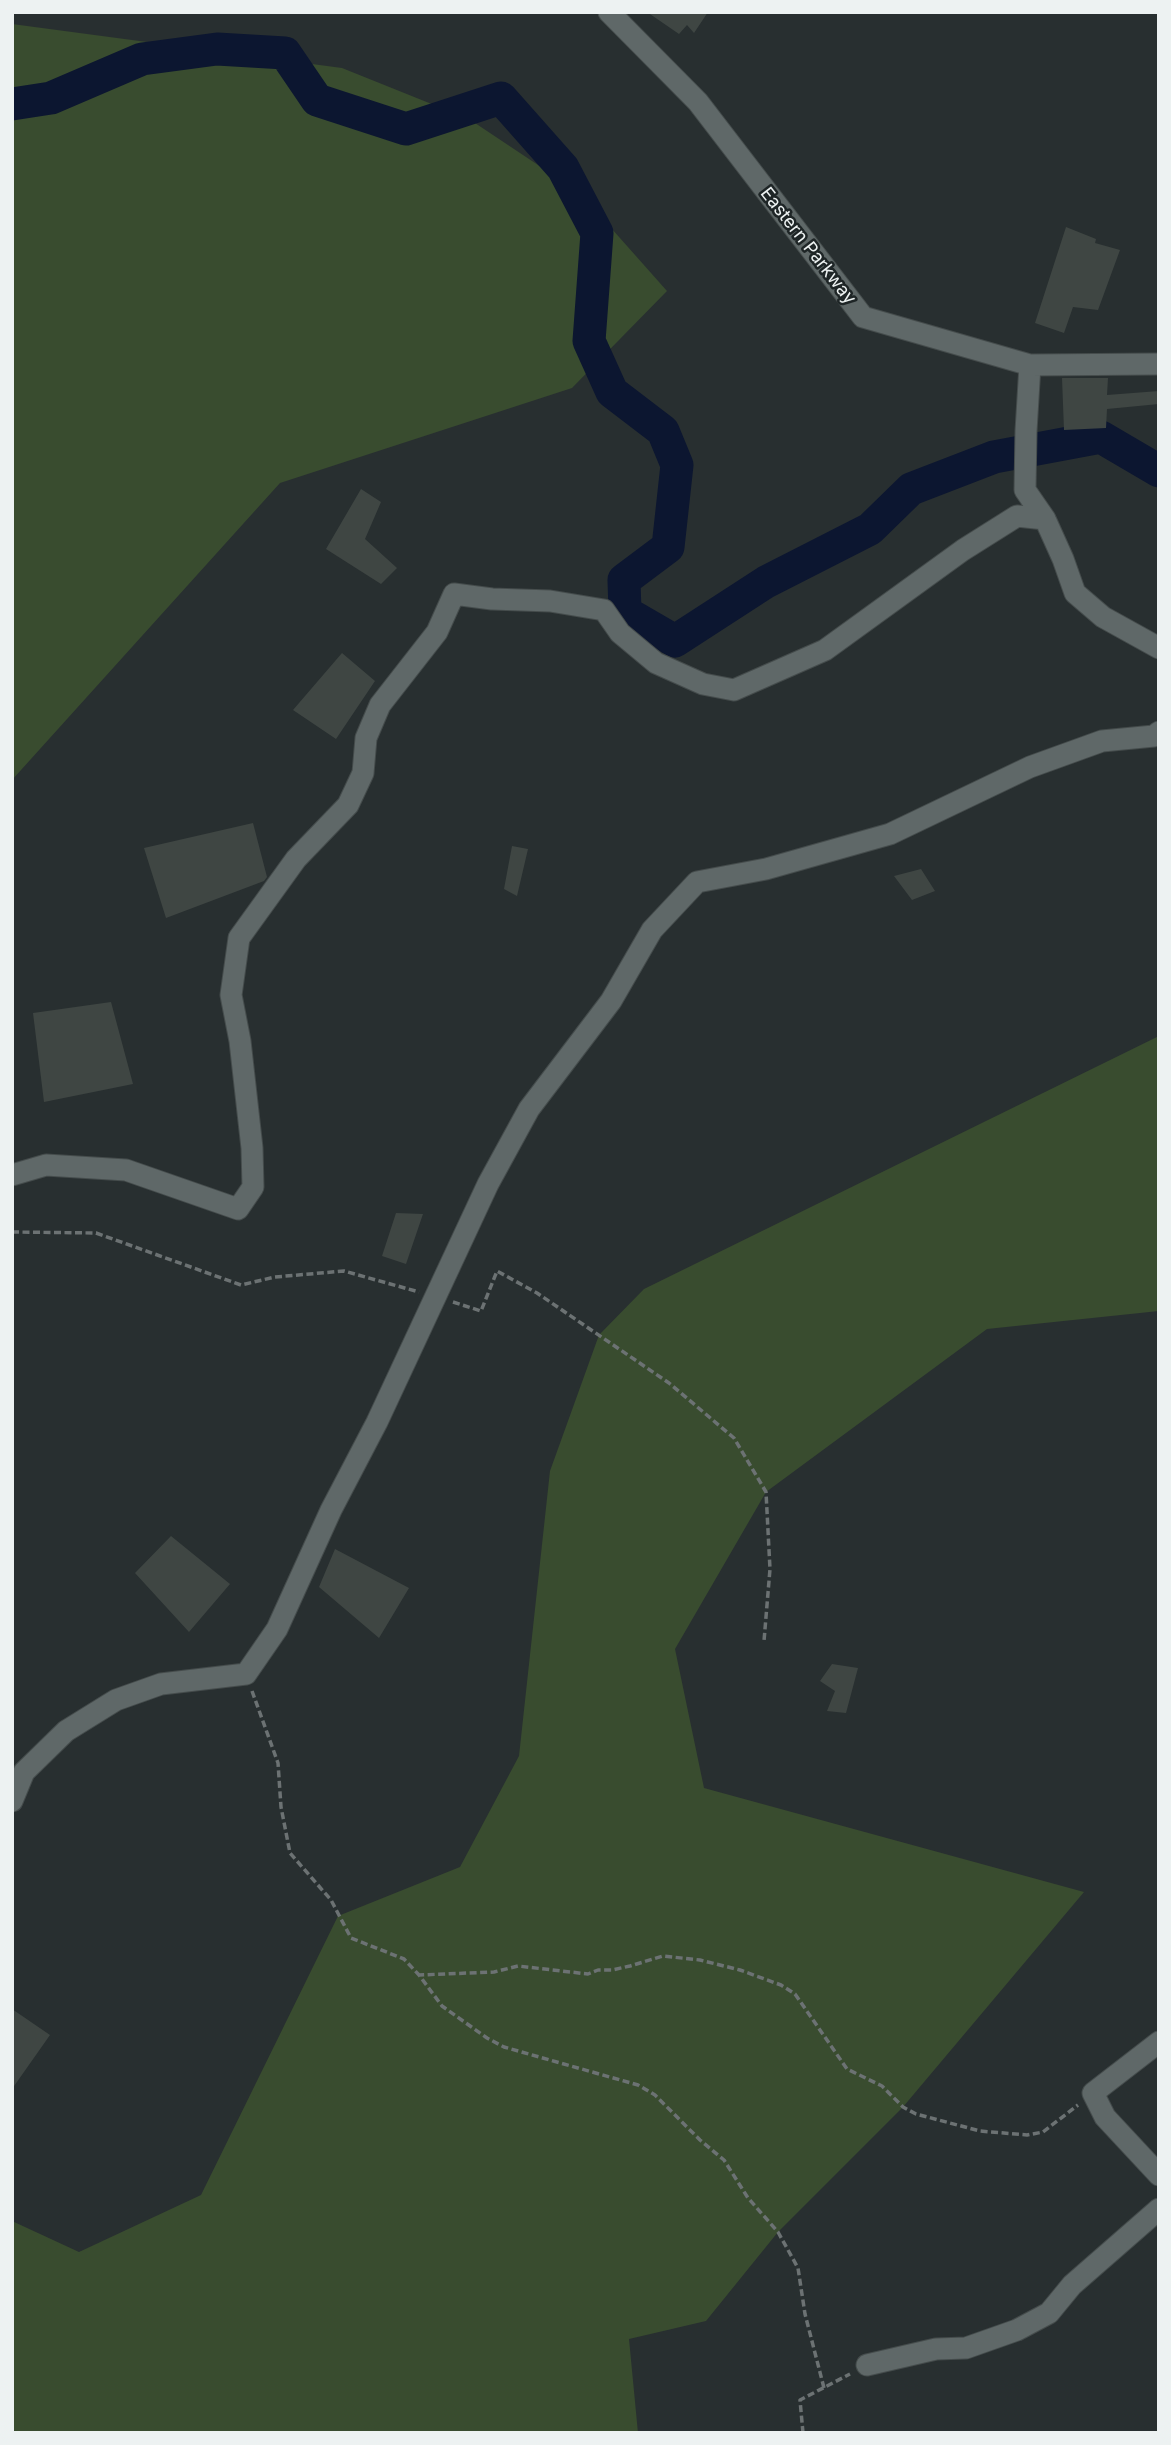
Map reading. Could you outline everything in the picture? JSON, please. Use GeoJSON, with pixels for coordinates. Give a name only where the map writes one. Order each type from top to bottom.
{"type":"FeatureCollection","features":[{"type":"Feature","properties":{"kind":"street","name":"Eastern Parkway"},"geometry":{"type":"LineString","coordinates":[[609,12],[698,102],[863,317],[1030,365],[1159,364]]}},
{"type":"Feature","properties":{"kind":"street"},"geometry":{"type":"LineString","coordinates":[[1030,365],[1025,490],[1045,519],[1075,593],[1103,617],[1159,648]]}},
{"type":"Feature","properties":{"kind":"street"},"geometry":{"type":"LineString","coordinates":[[12,1175],[46,1165],[126,1170],[238,1209],[253,1187],[252,1148],[240,1041],[231,995],[239,938],[296,859],[348,805],[363,773],[366,738],[380,705],[437,632],[454,594],[492,599],[550,601],[604,610],[620,633],[656,663],[703,684],[734,690],[825,650],[963,550],[1017,516],[1045,519]]}},
{"type":"Feature","properties":{"kind":"street"},"geometry":{"type":"LineString","coordinates":[[12,1801],[24,1772],[66,1731],[117,1700],[161,1684],[246,1674],[277,1629],[331,1510],[377,1422],[488,1184],[529,1109],[611,1001],[652,930],[697,882],[766,869],[890,834],[1030,767],[1102,741],[1154,736],[1159,732]]}},
{"type":"Feature","properties":{"kind":"street"},"geometry":{"type":"LineString","coordinates":[[1159,2042],[1093,2093],[1105,2117],[1159,2175]]}},
{"type":"Feature","properties":{"kind":"street"},"geometry":{"type":"LineString","coordinates":[[867,2365],[936,2349],[966,2348],[1017,2330],[1049,2313],[1072,2285],[1159,2209]]}},
{"type":"Feature","properties":{"kind":"path"},"geometry":{"type":"LineString","coordinates":[[12,1232],[96,1233],[241,1285],[275,1277],[344,1271],[481,1311],[498,1271],[537,1293],[669,1383],[734,1438],[766,1492],[770,1569],[764,1641]]}},
{"type":"Feature","properties":{"kind":"path"},"geometry":{"type":"LineString","coordinates":[[246,1674],[278,1763],[281,1807],[290,1853],[331,1900],[351,1938],[404,1959],[442,2006],[504,2047],[638,2085],[654,2095],[724,2160],[748,2198],[778,2232],[798,2268],[805,2314],[824,2388]]}},
{"type":"Feature","properties":{"kind":"path"},"geometry":{"type":"LineString","coordinates":[[419,1975],[494,1972],[519,1966],[588,1974],[663,1956],[700,1959],[781,1985],[795,1994],[847,2069],[882,2086],[903,2107],[916,2114],[980,2131],[1027,2135],[1043,2132],[1093,2093]]}},
{"type":"Feature","properties":{"kind":"path"},"geometry":{"type":"LineString","coordinates":[[803,2433],[800,2400],[867,2365]]}},
{"type":"Feature","properties":{"kind":"green space"},"geometry":{"type":"Polygon","coordinates":[[[12,24],[342,68],[469,119],[580,193],[667,291],[572,388],[280,483],[12,780],[12,24]]]}},
{"type":"Feature","properties":{"kind":"green space"},"geometry":{"type":"Polygon","coordinates":[[[1159,1036],[1159,1311],[987,1329],[766,1492],[675,1649],[704,1788],[1084,1892],[903,2107],[778,2232],[706,2321],[629,2339],[638,2433],[12,2433],[12,2221],[79,2252],[201,2195],[338,1916],[460,1867],[519,1756],[550,1471],[599,1335],[644,1289],[1159,1036]]]}},
{"type":"Feature","properties":{"kind":"building"},"geometry":{"type":"Polygon","coordinates":[[[647,12],[708,12],[694,33],[687,25],[679,34],[647,12]]]}},
{"type":"Feature","properties":{"kind":"building"},"geometry":{"type":"Polygon","coordinates":[[[1066,227],[1096,239],[1095,243],[1120,250],[1098,310],[1073,307],[1064,333],[1035,323],[1066,227]]]}},
{"type":"Feature","properties":{"kind":"building"},"geometry":{"type":"Polygon","coordinates":[[[1062,378],[1108,378],[1107,395],[1159,391],[1159,404],[1107,409],[1106,428],[1064,430],[1062,378]]]}},
{"type":"Feature","properties":{"kind":"building"},"geometry":{"type":"Polygon","coordinates":[[[361,489],[381,502],[365,539],[397,568],[381,584],[326,549],[361,489]]]}},
{"type":"Feature","properties":{"kind":"building"},"geometry":{"type":"Polygon","coordinates":[[[342,653],[375,681],[336,739],[293,710],[342,653]]]}},
{"type":"Feature","properties":{"kind":"building"},"geometry":{"type":"Polygon","coordinates":[[[253,823],[267,877],[264,881],[166,918],[144,848],[253,823]]]}},
{"type":"Feature","properties":{"kind":"building"},"geometry":{"type":"Polygon","coordinates":[[[512,846],[528,849],[517,896],[504,889],[512,846]]]}},
{"type":"Feature","properties":{"kind":"building"},"geometry":{"type":"Polygon","coordinates":[[[921,869],[935,891],[912,900],[894,876],[921,869]]]}},
{"type":"Feature","properties":{"kind":"building"},"geometry":{"type":"Polygon","coordinates":[[[111,1002],[133,1084],[44,1102],[33,1013],[111,1002]]]}},
{"type":"Feature","properties":{"kind":"building"},"geometry":{"type":"Polygon","coordinates":[[[396,1213],[423,1214],[406,1264],[382,1256],[396,1213]]]}},
{"type":"Feature","properties":{"kind":"building"},"geometry":{"type":"Polygon","coordinates":[[[171,1536],[230,1584],[189,1632],[135,1573],[171,1536]]]}},
{"type":"Feature","properties":{"kind":"building"},"geometry":{"type":"Polygon","coordinates":[[[335,1549],[409,1588],[379,1638],[319,1587],[335,1549]]]}},
{"type":"Feature","properties":{"kind":"building"},"geometry":{"type":"Polygon","coordinates":[[[832,1664],[858,1668],[846,1713],[827,1711],[835,1691],[820,1681],[832,1664]]]}},
{"type":"Feature","properties":{"kind":"building"},"geometry":{"type":"Polygon","coordinates":[[[12,2009],[50,2035],[12,2089],[12,2009]]]}},
{"type":"Feature","properties":{"kind":"waterway"},"geometry":{"type":"LineString","coordinates":[[12,104],[51,98],[142,59],[217,49],[285,53],[317,100],[406,129],[501,98],[563,168],[597,233],[589,341],[612,392],[663,431],[677,465],[668,547],[624,580],[625,612],[675,641],[766,582],[870,529],[911,489],[994,457],[1101,437],[1159,471]]}}]}
